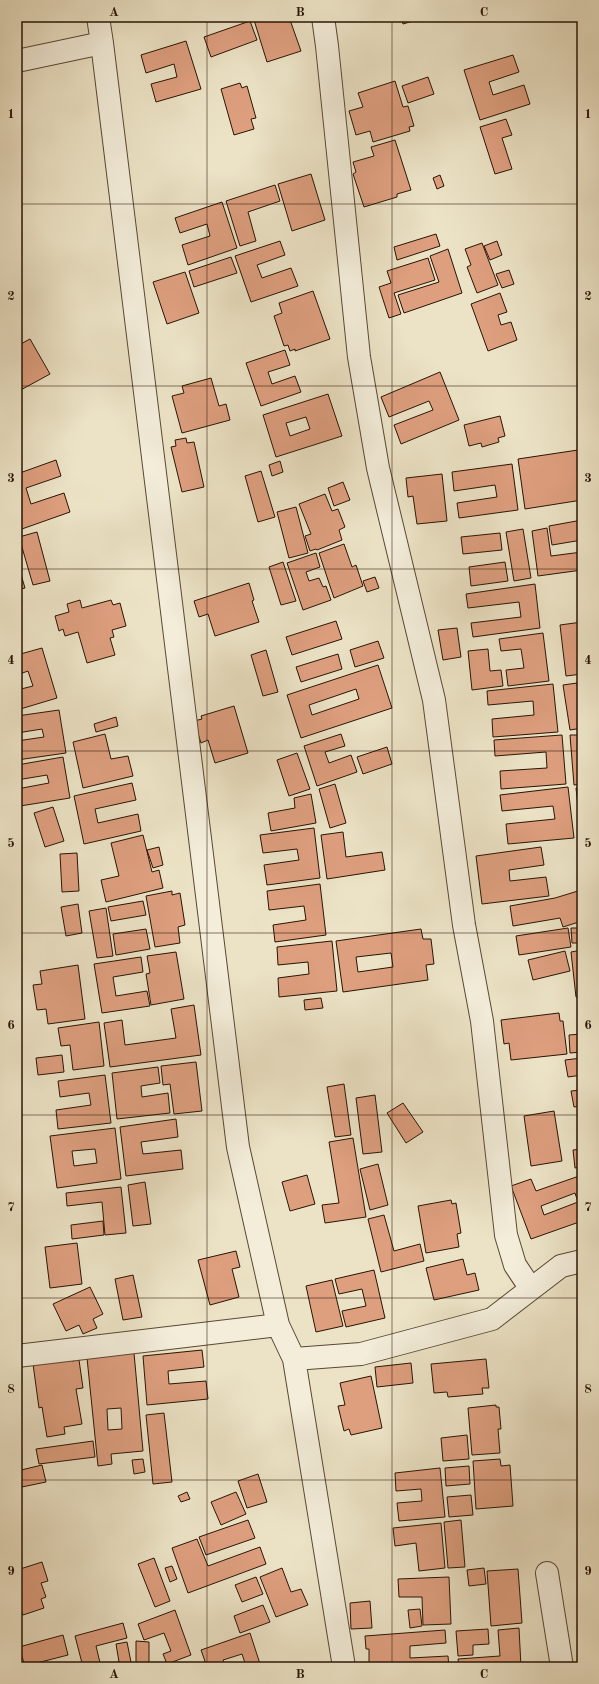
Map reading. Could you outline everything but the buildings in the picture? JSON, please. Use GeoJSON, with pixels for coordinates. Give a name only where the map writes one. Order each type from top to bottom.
{"type":"FeatureCollection","features":[{"type":"Feature","properties":{"kind":"street"},"geometry":{"type":"LineString","coordinates":[[98,17],[238,1147],[278,1324],[294,1359],[344,1667]]}},
{"type":"Feature","properties":{"kind":"street"},"geometry":{"type":"LineString","coordinates":[[323,17],[328,46],[358,357],[378,468],[434,700],[464,925],[482,1021],[506,1235],[515,1264],[531,1289]]}},
{"type":"Feature","properties":{"kind":"street"},"geometry":{"type":"LineString","coordinates":[[17,61],[102,43]]}},
{"type":"Feature","properties":{"kind":"street"},"geometry":{"type":"LineString","coordinates":[[294,1359],[361,1354],[492,1319],[561,1266],[582,1261]]}},
{"type":"Feature","properties":{"kind":"street"},"geometry":{"type":"LineString","coordinates":[[17,1356],[278,1324]]}},
{"type":"Feature","properties":{"kind":"street"},"geometry":{"type":"LineString","coordinates":[[547,1573],[562,1667]]}}]}
